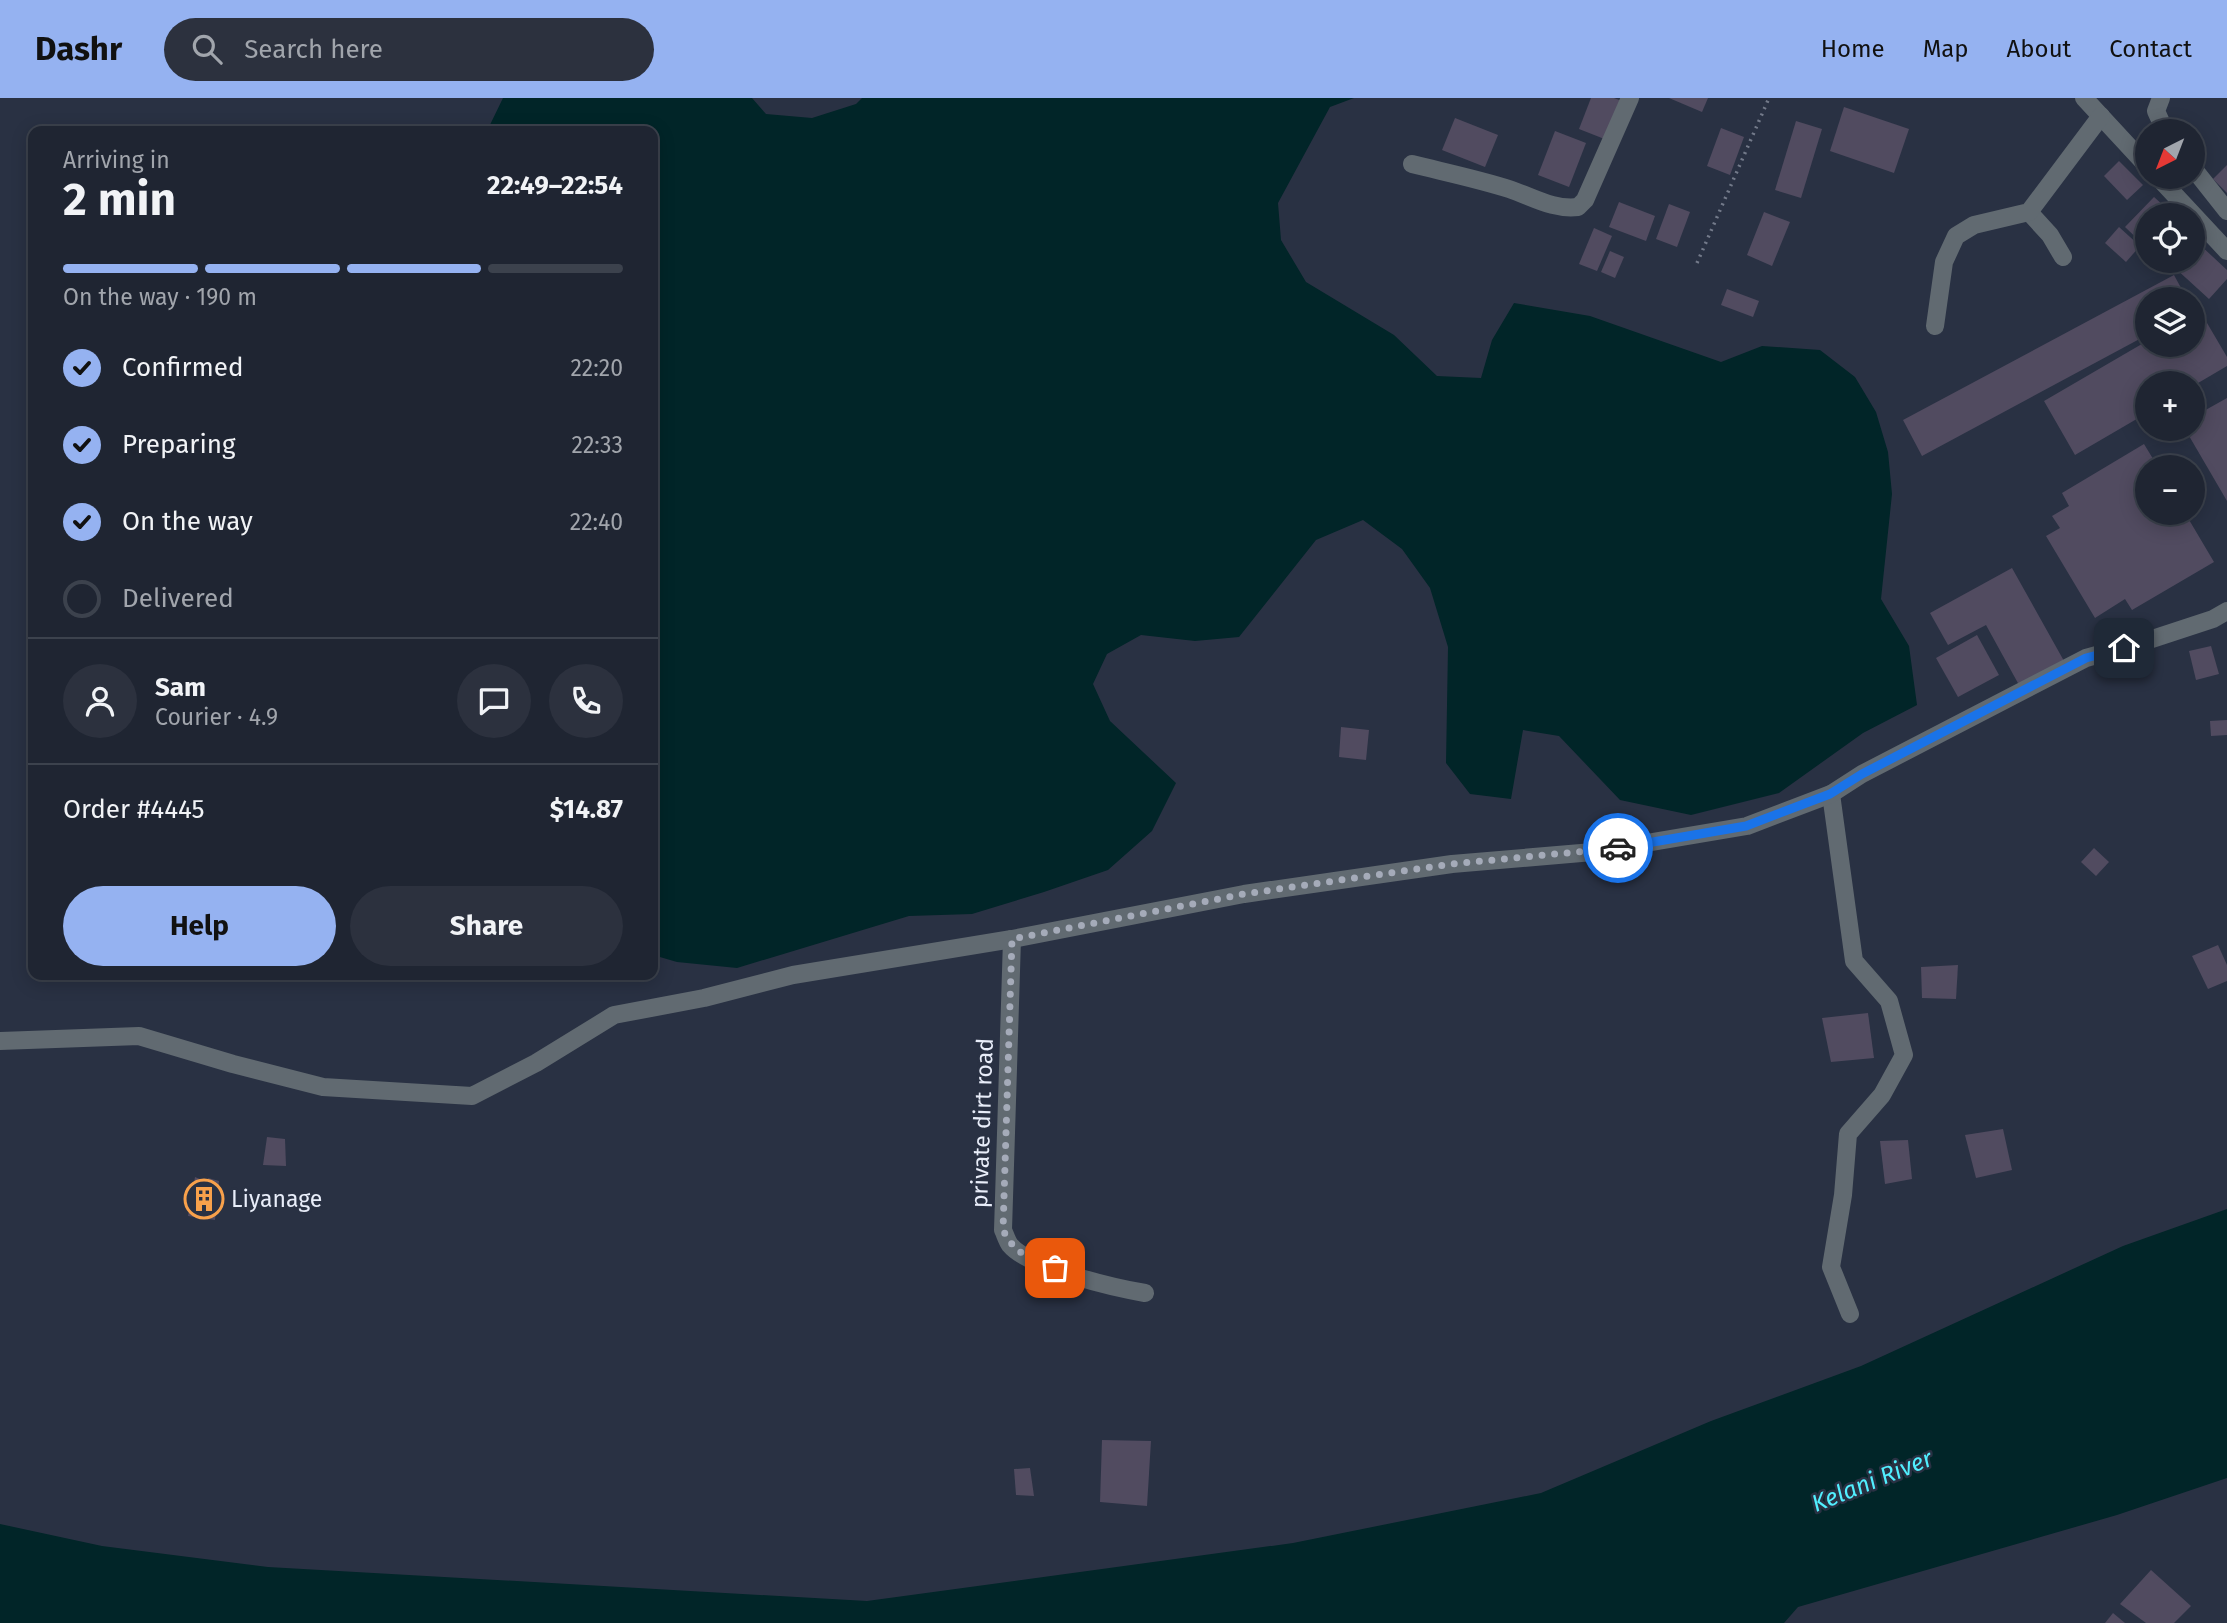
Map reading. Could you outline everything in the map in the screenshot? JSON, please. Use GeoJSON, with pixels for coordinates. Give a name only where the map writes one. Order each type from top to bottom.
{"type":"FeatureCollection","features":[{"type":"Feature","properties":{"kind":"street"},"geometry":{"type":"LineString","coordinates":[[1412,164],[1509,189],[1551,205],[1578,207],[1585,200],[1630,98]]}},
{"type":"Feature","properties":{"kind":"street"},"geometry":{"type":"LineString","coordinates":[[2084,98],[2135,153]]}},
{"type":"Feature","properties":{"kind":"street"},"geometry":{"type":"LineString","coordinates":[[2160,119],[2156,111],[2161,98]]}},
{"type":"Feature","properties":{"kind":"street"},"geometry":{"type":"LineString","coordinates":[[1935,326],[1944,261],[1956,236],[1974,225],[2029,212],[2101,116]]}},
{"type":"Feature","properties":{"kind":"street"},"geometry":{"type":"LineString","coordinates":[[2205,183],[2227,211]]}},
{"type":"Feature","properties":{"kind":"street"},"geometry":{"type":"LineString","coordinates":[[2169,189],[2227,251]]}},
{"type":"Feature","properties":{"kind":"street"},"geometry":{"type":"LineString","coordinates":[[2029,212],[2050,236],[2063,257]]}},
{"type":"Feature","properties":{"kind":"street"},"geometry":{"type":"LineString","coordinates":[[0,1041],[139,1036],[323,1087],[472,1096],[536,1063],[614,1015],[704,998],[793,975],[1012,939],[1244,894],[1452,864],[1593,852],[1746,826],[1830,794],[1862,774],[2086,658],[2213,619],[2227,611]]}},
{"type":"Feature","properties":{"kind":"street"},"geometry":{"type":"LineString","coordinates":[[1830,794],[1854,961],[1889,1001],[1904,1055],[1882,1095],[1848,1134],[1843,1195],[1830,1267],[1850,1314]]}},
{"type":"Feature","properties":{"kind":"street","name":"private dirt road"},"geometry":{"type":"LineString","coordinates":[[1012,939],[1003,1230],[1010,1245],[1030,1259],[1105,1286],[1145,1293]]}},
{"type":"Feature","properties":{"kind":"path"},"geometry":{"type":"LineString","coordinates":[[1698,263],[1769,98]]}},
{"type":"Feature","properties":{"kind":"water"},"geometry":{"type":"Polygon","coordinates":[[[503,98],[752,98],[766,114],[812,118],[856,104],[862,98],[1354,98],[1330,107],[1278,203],[1281,240],[1306,282],[1394,335],[1437,376],[1481,378],[1492,340],[1514,303],[1590,316],[1721,362],[1762,346],[1820,350],[1855,377],[1876,412],[1888,452],[1892,494],[1881,599],[1909,646],[1917,705],[1863,733],[1779,793],[1691,815],[1620,800],[1559,736],[1523,730],[1511,799],[1470,794],[1446,763],[1448,647],[1430,588],[1402,549],[1363,520],[1316,540],[1239,637],[1195,641],[1141,635],[1107,654],[1093,684],[1110,721],[1176,783],[1152,831],[1108,870],[972,914],[909,916],[737,968],[677,962],[658,956],[658,126],[489,126],[503,98]]]}},
{"type":"Feature","properties":{"kind":"water","name":"Kelani River"},"geometry":{"type":"Polygon","coordinates":[[[2227,1209],[2227,1478],[2117,1515],[1798,1607],[1784,1623],[0,1623],[0,1524],[102,1546],[268,1567],[867,1601],[1293,1543],[1541,1493],[1711,1421],[1861,1366],[2123,1246],[2227,1209]]]}},
{"type":"Feature","properties":{"kind":"building"},"geometry":{"type":"Polygon","coordinates":[[[1591,98],[1614,98],[1622,101],[1607,140],[1579,129],[1591,98]]]}},
{"type":"Feature","properties":{"kind":"building"},"geometry":{"type":"Polygon","coordinates":[[[1669,98],[1708,98],[1702,112],[1669,98]]]}},
{"type":"Feature","properties":{"kind":"building"},"geometry":{"type":"Polygon","coordinates":[[[1844,107],[1909,129],[1894,173],[1830,151],[1844,107]]]}},
{"type":"Feature","properties":{"kind":"building"},"geometry":{"type":"Polygon","coordinates":[[[1455,118],[1498,135],[1485,167],[1442,150],[1455,118]]]}},
{"type":"Feature","properties":{"kind":"building"},"geometry":{"type":"Polygon","coordinates":[[[1796,121],[1822,129],[1801,198],[1775,190],[1796,121]]]}},
{"type":"Feature","properties":{"kind":"building"},"geometry":{"type":"Polygon","coordinates":[[[1721,128],[1744,137],[1730,175],[1707,166],[1721,128]]]}},
{"type":"Feature","properties":{"kind":"building"},"geometry":{"type":"Polygon","coordinates":[[[1555,131],[1586,143],[1569,187],[1538,175],[1555,131]]]}},
{"type":"Feature","properties":{"kind":"building"},"geometry":{"type":"Polygon","coordinates":[[[2119,161],[2135,177],[2135,189],[2139,189],[2127,200],[2104,176],[2119,161]]]}},
{"type":"Feature","properties":{"kind":"building"},"geometry":{"type":"Polygon","coordinates":[[[2227,165],[2227,193],[2213,179],[2227,165]]]}},
{"type":"Feature","properties":{"kind":"building"},"geometry":{"type":"Polygon","coordinates":[[[2154,197],[2161,203],[2148,203],[2154,197]]]}},
{"type":"Feature","properties":{"kind":"building"},"geometry":{"type":"Polygon","coordinates":[[[1619,202],[1655,216],[1646,241],[1609,227],[1619,202]]]}},
{"type":"Feature","properties":{"kind":"building"},"geometry":{"type":"Polygon","coordinates":[[[1669,204],[1690,212],[1677,247],[1656,239],[1669,204]]]}},
{"type":"Feature","properties":{"kind":"building"},"geometry":{"type":"Polygon","coordinates":[[[1764,212],[1790,222],[1772,266],[1747,255],[1764,212]]]}},
{"type":"Feature","properties":{"kind":"building"},"geometry":{"type":"Polygon","coordinates":[[[2135,217],[2135,237],[2125,227],[2135,217]]]}},
{"type":"Feature","properties":{"kind":"building"},"geometry":{"type":"Polygon","coordinates":[[[2119,227],[2135,241],[2135,252],[2126,262],[2105,243],[2119,227]]]}},
{"type":"Feature","properties":{"kind":"building"},"geometry":{"type":"Polygon","coordinates":[[[1594,228],[1612,236],[1597,271],[1579,264],[1594,228]]]}},
{"type":"Feature","properties":{"kind":"building"},"geometry":{"type":"Polygon","coordinates":[[[2205,250],[2227,270],[2227,279],[2209,299],[2205,295],[2205,287],[2196,287],[2180,273],[2205,273],[2205,250]]]}},
{"type":"Feature","properties":{"kind":"building"},"geometry":{"type":"Polygon","coordinates":[[[1610,251],[1624,257],[1615,278],[1601,272],[1610,251]]]}},
{"type":"Feature","properties":{"kind":"building"},"geometry":{"type":"Polygon","coordinates":[[[2174,275],[2180,287],[2152,287],[2174,275]]]}},
{"type":"Feature","properties":{"kind":"building"},"geometry":{"type":"Polygon","coordinates":[[[1727,289],[1759,301],[1753,317],[1721,305],[1727,289]]]}},
{"type":"Feature","properties":{"kind":"building"},"geometry":{"type":"Polygon","coordinates":[[[2135,296],[2135,341],[1922,456],[1903,420],[2135,296]]]}},
{"type":"Feature","properties":{"kind":"building"},"geometry":{"type":"Polygon","coordinates":[[[2205,320],[2227,357],[2227,366],[2205,379],[2205,371],[2135,371],[2135,420],[2075,455],[2044,401],[2135,348],[2135,357],[2205,357],[2205,320]]]}},
{"type":"Feature","properties":{"kind":"building"},"geometry":{"type":"Polygon","coordinates":[[[2227,398],[2227,501],[2205,463],[2205,455],[2200,455],[2192,441],[2205,441],[2205,410],[2227,398]]]}},
{"type":"Feature","properties":{"kind":"building"},"geometry":{"type":"Polygon","coordinates":[[[2144,444],[2151,455],[2135,455],[2135,525],[2192,525],[2214,562],[2132,610],[2125,599],[2095,618],[2046,536],[2060,528],[2052,516],[2069,506],[2062,493],[2144,444]]]}},
{"type":"Feature","properties":{"kind":"building"},"geometry":{"type":"Polygon","coordinates":[[[2012,568],[2064,661],[2019,685],[1986,625],[1948,645],[1930,613],[2012,568]]]}},
{"type":"Feature","properties":{"kind":"building"},"geometry":{"type":"Polygon","coordinates":[[[1977,635],[1999,675],[1958,697],[1936,658],[1977,635]]]}},
{"type":"Feature","properties":{"kind":"building"},"geometry":{"type":"Polygon","coordinates":[[[2211,646],[2219,674],[2196,680],[2189,651],[2211,646]]]}},
{"type":"Feature","properties":{"kind":"building"},"geometry":{"type":"Polygon","coordinates":[[[2227,720],[2227,735],[2211,736],[2210,721],[2227,720]]]}},
{"type":"Feature","properties":{"kind":"building"},"geometry":{"type":"Polygon","coordinates":[[[1341,727],[1369,730],[1366,760],[1339,757],[1341,727]]]}},
{"type":"Feature","properties":{"kind":"building"},"geometry":{"type":"Polygon","coordinates":[[[2094,848],[2109,862],[2096,876],[2081,862],[2094,848]]]}},
{"type":"Feature","properties":{"kind":"building"},"geometry":{"type":"Polygon","coordinates":[[[2218,945],[2227,965],[2227,981],[2208,989],[2192,956],[2218,945]]]}},
{"type":"Feature","properties":{"kind":"building"},"geometry":{"type":"Polygon","coordinates":[[[1958,965],[1956,999],[1922,998],[1921,967],[1958,965]]]}},
{"type":"Feature","properties":{"kind":"building"},"geometry":{"type":"Polygon","coordinates":[[[1868,1013],[1874,1058],[1831,1062],[1822,1018],[1868,1013]]]}},
{"type":"Feature","properties":{"kind":"building"},"geometry":{"type":"Polygon","coordinates":[[[2003,1129],[2012,1170],[1976,1178],[1965,1135],[2003,1129]]]}},
{"type":"Feature","properties":{"kind":"building"},"geometry":{"type":"Polygon","coordinates":[[[267,1137],[285,1139],[286,1166],[263,1165],[267,1137]]]}},
{"type":"Feature","properties":{"kind":"building"},"geometry":{"type":"Polygon","coordinates":[[[1908,1140],[1912,1179],[1885,1184],[1880,1141],[1908,1140]]]}},
{"type":"Feature","properties":{"kind":"building","name":"Liyanage"},"geometry":{"type":"Polygon","coordinates":[[[195,1177],[209,1183],[208,1178],[219,1181],[215,1220],[188,1216],[195,1177]]]}},
{"type":"Feature","properties":{"kind":"building"},"geometry":{"type":"Polygon","coordinates":[[[1102,1440],[1151,1441],[1147,1506],[1100,1502],[1102,1440]]]}},
{"type":"Feature","properties":{"kind":"building"},"geometry":{"type":"Polygon","coordinates":[[[1030,1468],[1034,1496],[1016,1495],[1014,1469],[1030,1468]]]}},
{"type":"Feature","properties":{"kind":"building"},"geometry":{"type":"Polygon","coordinates":[[[2151,1570],[2191,1606],[2174,1623],[2146,1623],[2120,1604],[2151,1570]]]}},
{"type":"Feature","properties":{"kind":"building"},"geometry":{"type":"Polygon","coordinates":[[[2113,1613],[2125,1623],[2105,1623],[2113,1613]]]}},
{"type":"Feature","properties":{"kind":"way so far"},"geometry":{"type":"LineString","coordinates":[[1055,1268],[1030,1259],[1010,1245],[1003,1230],[1012,939],[1244,894],[1452,864],[1618,848]]}},
{"type":"Feature","properties":{"kind":"place","name":"Liyanage"},"geometry":{"type":"Point","coordinates":[204,1199]}},
{"type":"Feature","properties":{"kind":"route"},"geometry":{"type":"LineString","coordinates":[[1618,848],[1746,826],[1830,794],[1862,774],[2086,658],[2124,648]]}}]}
